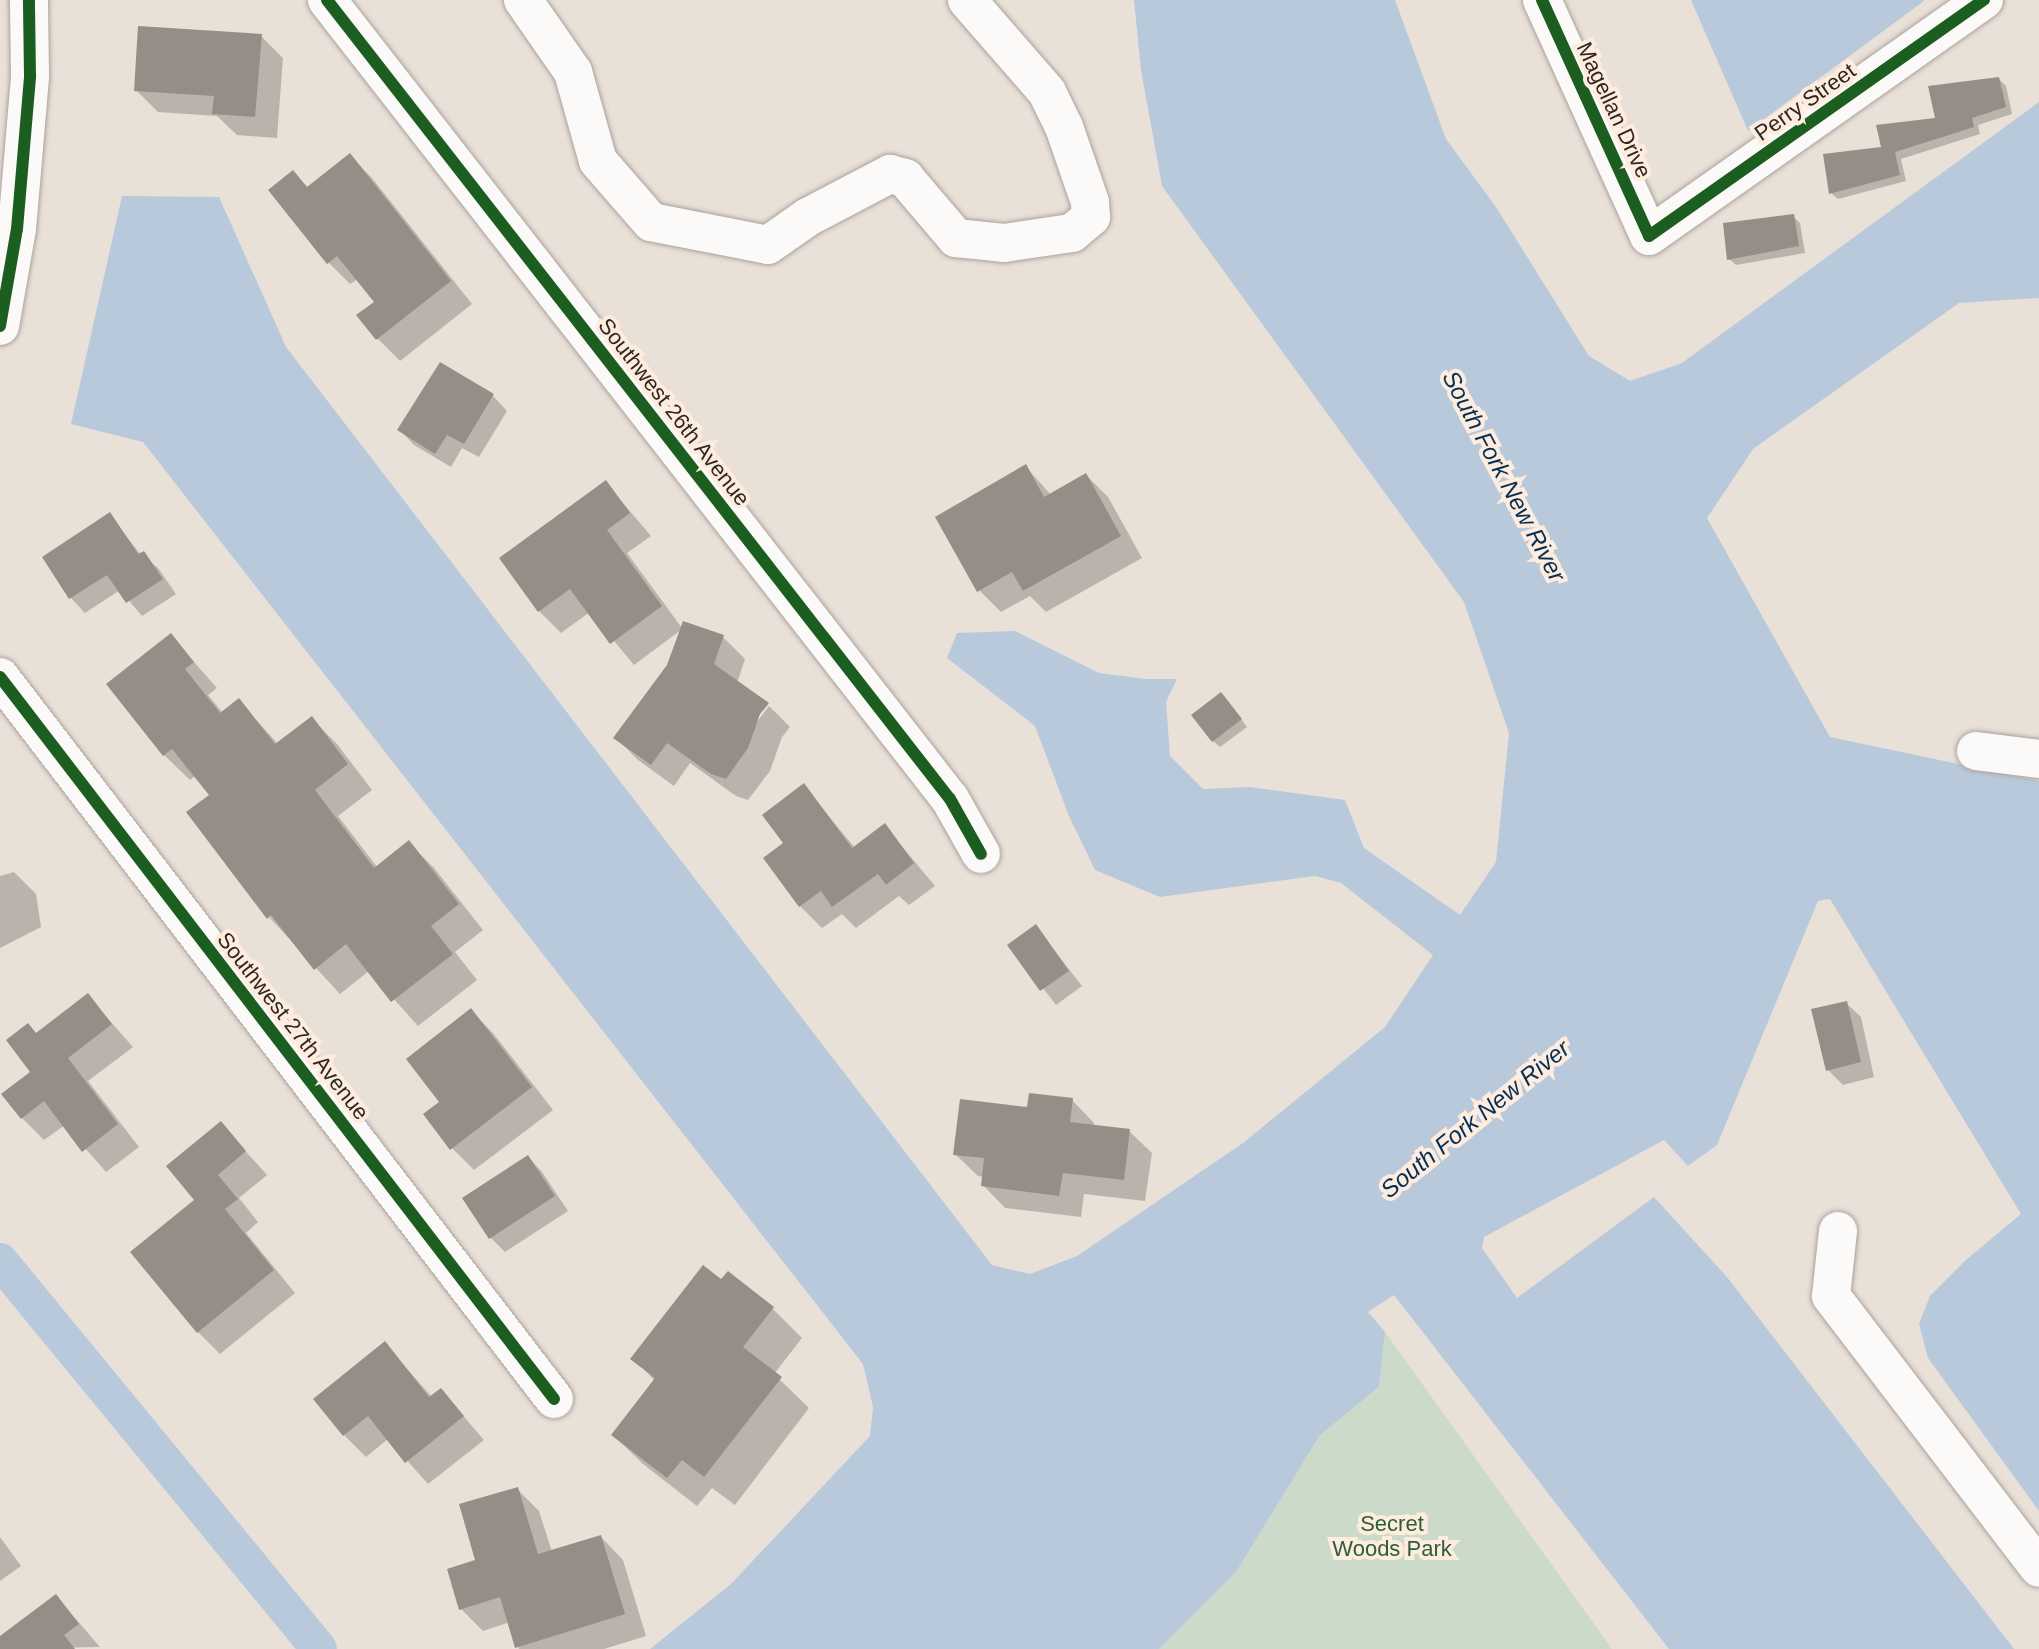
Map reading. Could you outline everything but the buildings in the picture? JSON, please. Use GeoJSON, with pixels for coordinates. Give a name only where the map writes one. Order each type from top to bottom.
{"type":"FeatureCollection","features":[{"type":"Feature","properties":{"kind":"street"},"geometry":{"type":"LineString","coordinates":[[0,326],[18,214],[30,76],[29,0]]}},
{"type":"Feature","properties":{"kind":"street","name":"Southwest 26th Avenue"},"geometry":{"type":"LineString","coordinates":[[327,0],[940,786],[981,854]]}},
{"type":"Feature","properties":{"kind":"street"},"geometry":{"type":"LineString","coordinates":[[523,0],[573,72],[598,161],[651,222],[768,245],[808,217],[890,174],[905,178],[956,238],[1004,243],[1072,233],[1091,217],[1090,202],[1064,127],[1047,92],[967,0]]}},
{"type":"Feature","properties":{"kind":"street","name":"Magellan Drive"},"geometry":{"type":"LineString","coordinates":[[1542,0],[1649,236]]}},
{"type":"Feature","properties":{"kind":"street","name":"Perry Street"},"geometry":{"type":"LineString","coordinates":[[1649,236],[1984,0]]}},
{"type":"Feature","properties":{"kind":"street","name":"Southwest 27th Avenue"},"geometry":{"type":"LineString","coordinates":[[0,677],[554,1399]]}},
{"type":"Feature","properties":{"kind":"street"},"geometry":{"type":"LineString","coordinates":[[1976,751],[2039,759]]}},
{"type":"Feature","properties":{"kind":"street"},"geometry":{"type":"LineString","coordinates":[[1838,1231],[1831,1296],[2039,1568]]}},
{"type":"Feature","properties":{"kind":"green space","name":"Secret Woods Park"},"geometry":{"type":"Polygon","coordinates":[[[1385,1332],[1612,1649],[1159,1649],[1236,1572],[1320,1435],[1379,1387],[1385,1332]]]}},
{"type":"Feature","properties":{"kind":"water","name":"South Fork New River"},"geometry":{"type":"Polygon","coordinates":[[[1134,0],[1395,0],[1446,139],[1496,207],[1589,356],[1630,381],[1682,363],[2039,102],[2039,298],[1959,303],[1753,449],[1707,518],[1830,737],[2039,781],[2039,1511],[1928,1358],[1919,1324],[1930,1296],[1966,1260],[2021,1214],[1830,899],[1818,901],[1717,1145],[1688,1166],[1664,1140],[1484,1237],[1482,1248],[1517,1298],[1654,1197],[1727,1277],[2014,1649],[1669,1649],[1394,1295],[1368,1312],[1385,1332],[1379,1387],[1320,1435],[1236,1572],[1159,1649],[650,1649],[731,1584],[870,1436],[873,1407],[863,1364],[143,442],[71,424],[122,196],[219,197],[286,347],[992,1265],[1030,1274],[1077,1256],[1243,1143],[1385,1027],[1433,955],[1341,883],[1315,876],[1160,897],[1095,870],[1069,816],[1035,726],[947,658],[957,633],[1015,631],[1099,673],[1177,679],[1166,702],[1170,756],[1203,789],[1249,787],[1345,800],[1364,848],[1460,915],[1496,862],[1509,733],[1464,602],[1162,186],[1141,70],[1134,0]]]}},
{"type":"Feature","properties":{"kind":"water"},"geometry":{"type":"Polygon","coordinates":[[[1691,0],[1924,0],[1924,1],[1748,131],[1691,0]]]}},
{"type":"Feature","properties":{"kind":"waterway"},"geometry":{"type":"LineString","coordinates":[[0,1261],[319,1649]]}},
{"type":"Feature","properties":{"kind":"cycle path"},"geometry":{"type":"LineString","coordinates":[[0,326],[17,229],[30,76],[29,0]]}},
{"type":"Feature","properties":{"kind":"cycle path"},"geometry":{"type":"LineString","coordinates":[[327,0],[950,799],[981,854]]}},
{"type":"Feature","properties":{"kind":"cycle path"},"geometry":{"type":"LineString","coordinates":[[1542,0],[1649,236],[1984,0]]}},
{"type":"Feature","properties":{"kind":"cycle path"},"geometry":{"type":"LineString","coordinates":[[0,677],[554,1399]]}}]}
